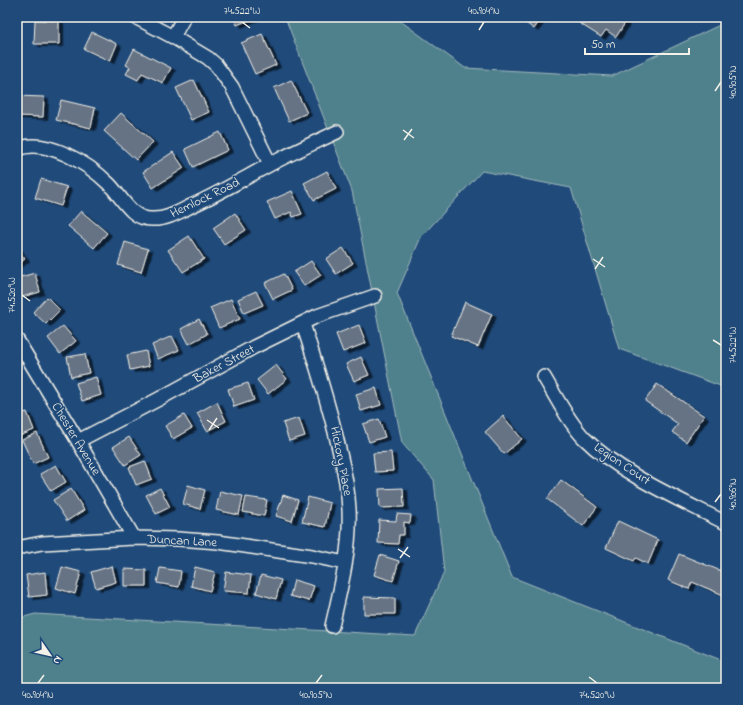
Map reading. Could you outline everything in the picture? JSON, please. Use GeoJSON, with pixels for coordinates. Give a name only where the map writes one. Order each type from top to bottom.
{"type":"FeatureCollection","features":[{"type":"Feature","properties":{"kind":"street"},"geometry":{"type":"LineString","coordinates":[[135,17],[173,37],[216,64],[232,88],[270,164]]}},
{"type":"Feature","properties":{"kind":"street"},"geometry":{"type":"LineString","coordinates":[[173,37],[184,17]]}},
{"type":"Feature","properties":{"kind":"street","name":"Hemlock Road"},"geometry":{"type":"LineString","coordinates":[[17,149],[22,147],[40,147],[53,150],[81,162],[108,182],[134,213],[141,218],[151,220],[162,219],[179,212],[270,164],[337,132]]}},
{"type":"Feature","properties":{"kind":"street","name":"Baker Street"},"geometry":{"type":"LineString","coordinates":[[78,441],[254,347],[317,316],[375,296]]}},
{"type":"Feature","properties":{"kind":"street","name":"Hickory Place"},"geometry":{"type":"LineString","coordinates":[[303,324],[323,386],[347,482],[349,510],[348,552],[332,626]]}},
{"type":"Feature","properties":{"kind":"street","name":"Chester Avenue"},"geometry":{"type":"LineString","coordinates":[[17,340],[134,538]]}},
{"type":"Feature","properties":{"kind":"street","name":"Legion Court"},"geometry":{"type":"LineString","coordinates":[[544,377],[567,415],[584,438],[612,461],[639,478],[726,522]]}},
{"type":"Feature","properties":{"kind":"street","name":"Duncan Lane"},"geometry":{"type":"LineString","coordinates":[[17,548],[42,543],[134,538],[218,542],[312,556],[345,563]]}},
{"type":"Feature","properties":{"kind":"green space"},"geometry":{"type":"Polygon","coordinates":[[[285,17],[395,17],[465,68],[612,76],[726,22],[726,388],[619,349],[571,188],[482,171],[421,237],[397,293],[512,577],[726,662],[726,688],[17,688],[17,619],[35,614],[415,636],[444,572],[434,480],[402,443],[352,191],[285,17]]]}},
{"type":"Feature","properties":{"kind":"building"},"geometry":{"type":"Polygon","coordinates":[[[233,17],[256,17],[237,25],[233,17]]]}},
{"type":"Feature","properties":{"kind":"building"},"geometry":{"type":"Polygon","coordinates":[[[518,17],[542,17],[534,29],[518,17]]]}},
{"type":"Feature","properties":{"kind":"building"},"geometry":{"type":"Polygon","coordinates":[[[579,17],[614,17],[625,23],[616,37],[606,30],[601,37],[579,23],[582,19],[579,17]]]}},
{"type":"Feature","properties":{"kind":"building"},"geometry":{"type":"Polygon","coordinates":[[[35,20],[59,21],[59,44],[34,44],[35,20]]]}},
{"type":"Feature","properties":{"kind":"building"},"geometry":{"type":"Polygon","coordinates":[[[92,32],[117,44],[110,61],[84,49],[92,32]]]}},
{"type":"Feature","properties":{"kind":"building"},"geometry":{"type":"Polygon","coordinates":[[[262,34],[276,65],[255,74],[241,43],[262,34]]]}},
{"type":"Feature","properties":{"kind":"building"},"geometry":{"type":"Polygon","coordinates":[[[134,49],[171,68],[163,83],[142,73],[138,80],[126,74],[130,67],[126,65],[134,49]]]}},
{"type":"Feature","properties":{"kind":"building"},"geometry":{"type":"Polygon","coordinates":[[[194,80],[209,112],[191,120],[176,88],[194,80]]]}},
{"type":"Feature","properties":{"kind":"building"},"geometry":{"type":"Polygon","coordinates":[[[291,80],[307,113],[289,121],[274,88],[291,80]]]}},
{"type":"Feature","properties":{"kind":"building"},"geometry":{"type":"Polygon","coordinates":[[[17,96],[44,97],[43,117],[17,116],[17,96]]]}},
{"type":"Feature","properties":{"kind":"building"},"geometry":{"type":"Polygon","coordinates":[[[61,100],[95,108],[91,128],[56,120],[61,100]]]}},
{"type":"Feature","properties":{"kind":"building"},"geometry":{"type":"Polygon","coordinates":[[[121,113],[153,142],[136,160],[104,131],[121,113]]]}},
{"type":"Feature","properties":{"kind":"building"},"geometry":{"type":"Polygon","coordinates":[[[220,132],[228,150],[193,167],[185,149],[220,132]]]}},
{"type":"Feature","properties":{"kind":"building"},"geometry":{"type":"Polygon","coordinates":[[[173,152],[184,168],[153,188],[143,172],[173,152]]]}},
{"type":"Feature","properties":{"kind":"building"},"geometry":{"type":"Polygon","coordinates":[[[327,171],[336,189],[314,200],[304,183],[327,171]]]}},
{"type":"Feature","properties":{"kind":"building"},"geometry":{"type":"Polygon","coordinates":[[[41,179],[67,187],[61,206],[35,198],[41,179]]]}},
{"type":"Feature","properties":{"kind":"building"},"geometry":{"type":"Polygon","coordinates":[[[292,191],[302,214],[293,217],[291,212],[275,219],[267,202],[292,191]]]}},
{"type":"Feature","properties":{"kind":"building"},"geometry":{"type":"Polygon","coordinates":[[[81,211],[107,233],[94,248],[68,226],[81,211]]]}},
{"type":"Feature","properties":{"kind":"building"},"geometry":{"type":"Polygon","coordinates":[[[235,213],[246,230],[224,244],[213,228],[235,213]]]}},
{"type":"Feature","properties":{"kind":"building"},"geometry":{"type":"Polygon","coordinates":[[[189,236],[204,259],[183,272],[168,250],[189,236]]]}},
{"type":"Feature","properties":{"kind":"building"},"geometry":{"type":"Polygon","coordinates":[[[125,242],[148,249],[141,272],[118,265],[125,242]]]}},
{"type":"Feature","properties":{"kind":"building"},"geometry":{"type":"Polygon","coordinates":[[[17,248],[25,259],[17,265],[17,248]]]}},
{"type":"Feature","properties":{"kind":"building"},"geometry":{"type":"Polygon","coordinates":[[[343,248],[353,263],[336,274],[326,259],[343,248]]]}},
{"type":"Feature","properties":{"kind":"building"},"geometry":{"type":"Polygon","coordinates":[[[311,261],[321,275],[304,286],[294,272],[311,261]]]}},
{"type":"Feature","properties":{"kind":"building"},"geometry":{"type":"Polygon","coordinates":[[[35,273],[40,292],[22,297],[17,278],[35,273]]]}},
{"type":"Feature","properties":{"kind":"building"},"geometry":{"type":"Polygon","coordinates":[[[284,274],[292,290],[273,299],[265,283],[284,274]]]}},
{"type":"Feature","properties":{"kind":"building"},"geometry":{"type":"Polygon","coordinates":[[[256,291],[263,305],[244,313],[238,299],[256,291]]]}},
{"type":"Feature","properties":{"kind":"building"},"geometry":{"type":"Polygon","coordinates":[[[47,297],[60,310],[46,324],[33,312],[47,297]]]}},
{"type":"Feature","properties":{"kind":"building"},"geometry":{"type":"Polygon","coordinates":[[[231,299],[240,319],[219,328],[210,308],[231,299]]]}},
{"type":"Feature","properties":{"kind":"building"},"geometry":{"type":"Polygon","coordinates":[[[465,302],[492,314],[478,347],[451,336],[465,302]]]}},
{"type":"Feature","properties":{"kind":"building"},"geometry":{"type":"Polygon","coordinates":[[[199,319],[207,334],[189,344],[181,329],[199,319]]]}},
{"type":"Feature","properties":{"kind":"building"},"geometry":{"type":"Polygon","coordinates":[[[359,325],[366,343],[343,352],[336,334],[359,325]]]}},
{"type":"Feature","properties":{"kind":"building"},"geometry":{"type":"Polygon","coordinates":[[[63,326],[76,341],[60,354],[48,338],[63,326]]]}},
{"type":"Feature","properties":{"kind":"building"},"geometry":{"type":"Polygon","coordinates":[[[172,336],[179,350],[158,359],[152,345],[172,336]]]}},
{"type":"Feature","properties":{"kind":"building"},"geometry":{"type":"Polygon","coordinates":[[[146,351],[149,366],[130,370],[127,355],[146,351]]]}},
{"type":"Feature","properties":{"kind":"building"},"geometry":{"type":"Polygon","coordinates":[[[85,354],[89,373],[71,377],[67,357],[85,354]]]}},
{"type":"Feature","properties":{"kind":"building"},"geometry":{"type":"Polygon","coordinates":[[[361,357],[369,375],[354,381],[346,364],[361,357]]]}},
{"type":"Feature","properties":{"kind":"building"},"geometry":{"type":"Polygon","coordinates":[[[276,365],[287,379],[268,394],[257,380],[276,365]]]}},
{"type":"Feature","properties":{"kind":"building"},"geometry":{"type":"Polygon","coordinates":[[[96,377],[101,395],[82,401],[76,383],[96,377]]]}},
{"type":"Feature","properties":{"kind":"building"},"geometry":{"type":"Polygon","coordinates":[[[248,383],[254,400],[234,407],[228,389],[248,383]]]}},
{"type":"Feature","properties":{"kind":"building"},"geometry":{"type":"Polygon","coordinates":[[[657,384],[704,416],[686,442],[672,432],[678,424],[645,401],[657,384]]]}},
{"type":"Feature","properties":{"kind":"building"},"geometry":{"type":"Polygon","coordinates":[[[376,388],[381,405],[361,411],[356,394],[376,388]]]}},
{"type":"Feature","properties":{"kind":"building"},"geometry":{"type":"Polygon","coordinates":[[[217,402],[226,421],[207,431],[197,413],[217,402]]]}},
{"type":"Feature","properties":{"kind":"building"},"geometry":{"type":"Polygon","coordinates":[[[27,412],[34,430],[17,437],[17,415],[27,412]]]}},
{"type":"Feature","properties":{"kind":"building"},"geometry":{"type":"Polygon","coordinates":[[[184,415],[192,428],[173,439],[165,426],[184,415]]]}},
{"type":"Feature","properties":{"kind":"building"},"geometry":{"type":"Polygon","coordinates":[[[503,416],[522,439],[504,454],[485,432],[503,416]]]}},
{"type":"Feature","properties":{"kind":"building"},"geometry":{"type":"Polygon","coordinates":[[[299,418],[305,436],[289,441],[283,423],[299,418]]]}},
{"type":"Feature","properties":{"kind":"building"},"geometry":{"type":"Polygon","coordinates":[[[379,419],[385,437],[369,442],[363,424],[379,419]]]}},
{"type":"Feature","properties":{"kind":"building"},"geometry":{"type":"Polygon","coordinates":[[[37,433],[48,457],[33,464],[22,440],[37,433]]]}},
{"type":"Feature","properties":{"kind":"building"},"geometry":{"type":"Polygon","coordinates":[[[129,437],[141,455],[125,465],[113,447],[129,437]]]}},
{"type":"Feature","properties":{"kind":"building"},"geometry":{"type":"Polygon","coordinates":[[[391,452],[393,471],[375,472],[373,453],[391,452]]]}},
{"type":"Feature","properties":{"kind":"building"},"geometry":{"type":"Polygon","coordinates":[[[145,461],[152,479],[136,485],[129,467],[145,461]]]}},
{"type":"Feature","properties":{"kind":"building"},"geometry":{"type":"Polygon","coordinates":[[[56,465],[66,482],[51,491],[40,474],[56,465]]]}},
{"type":"Feature","properties":{"kind":"building"},"geometry":{"type":"Polygon","coordinates":[[[561,480],[597,507],[583,526],[547,499],[561,480]]]}},
{"type":"Feature","properties":{"kind":"building"},"geometry":{"type":"Polygon","coordinates":[[[188,485],[205,490],[200,509],[183,504],[188,485]]]}},
{"type":"Feature","properties":{"kind":"building"},"geometry":{"type":"Polygon","coordinates":[[[160,488],[170,507],[156,514],[146,495],[160,488]]]}},
{"type":"Feature","properties":{"kind":"building"},"geometry":{"type":"Polygon","coordinates":[[[403,488],[404,507],[380,508],[379,489],[403,488]]]}},
{"type":"Feature","properties":{"kind":"building"},"geometry":{"type":"Polygon","coordinates":[[[71,489],[84,510],[67,521],[53,500],[71,489]]]}},
{"type":"Feature","properties":{"kind":"building"},"geometry":{"type":"Polygon","coordinates":[[[220,491],[243,496],[239,515],[216,510],[220,491]]]}},
{"type":"Feature","properties":{"kind":"building"},"geometry":{"type":"Polygon","coordinates":[[[283,495],[298,500],[292,521],[276,516],[283,495]]]}},
{"type":"Feature","properties":{"kind":"building"},"geometry":{"type":"Polygon","coordinates":[[[246,497],[267,500],[264,516],[243,512],[246,497]]]}},
{"type":"Feature","properties":{"kind":"building"},"geometry":{"type":"Polygon","coordinates":[[[308,497],[330,503],[325,527],[302,522],[308,497]]]}},
{"type":"Feature","properties":{"kind":"building"},"geometry":{"type":"Polygon","coordinates":[[[397,514],[411,515],[410,523],[404,522],[404,535],[399,535],[398,544],[378,543],[379,520],[396,521],[397,514]]]}},
{"type":"Feature","properties":{"kind":"building"},"geometry":{"type":"Polygon","coordinates":[[[618,521],[658,540],[648,564],[636,558],[634,561],[606,548],[618,521]]]}},
{"type":"Feature","properties":{"kind":"building"},"geometry":{"type":"Polygon","coordinates":[[[679,554],[726,573],[726,596],[692,582],[689,589],[668,580],[679,554]]]}},
{"type":"Feature","properties":{"kind":"building"},"geometry":{"type":"Polygon","coordinates":[[[380,555],[399,561],[393,581],[374,575],[380,555]]]}},
{"type":"Feature","properties":{"kind":"building"},"geometry":{"type":"Polygon","coordinates":[[[112,566],[116,582],[96,588],[91,572],[112,566]]]}},
{"type":"Feature","properties":{"kind":"building"},"geometry":{"type":"Polygon","coordinates":[[[62,567],[81,572],[75,594],[56,588],[62,567]]]}},
{"type":"Feature","properties":{"kind":"building"},"geometry":{"type":"Polygon","coordinates":[[[195,567],[215,572],[210,591],[191,586],[195,567]]]}},
{"type":"Feature","properties":{"kind":"building"},"geometry":{"type":"Polygon","coordinates":[[[160,568],[181,571],[179,587],[157,583],[160,568]]]}},
{"type":"Feature","properties":{"kind":"building"},"geometry":{"type":"Polygon","coordinates":[[[124,569],[146,570],[146,586],[124,586],[124,569]]]}},
{"type":"Feature","properties":{"kind":"building"},"geometry":{"type":"Polygon","coordinates":[[[45,572],[47,595],[29,597],[26,575],[45,572]]]}},
{"type":"Feature","properties":{"kind":"building"},"geometry":{"type":"Polygon","coordinates":[[[226,572],[251,575],[249,593],[223,591],[226,572]]]}},
{"type":"Feature","properties":{"kind":"building"},"geometry":{"type":"Polygon","coordinates":[[[261,575],[281,580],[276,599],[256,593],[261,575]]]}},
{"type":"Feature","properties":{"kind":"building"},"geometry":{"type":"Polygon","coordinates":[[[294,580],[314,586],[309,601],[290,596],[294,580]]]}},
{"type":"Feature","properties":{"kind":"building"},"geometry":{"type":"Polygon","coordinates":[[[364,597],[395,598],[395,614],[364,614],[364,597]]]}}]}
